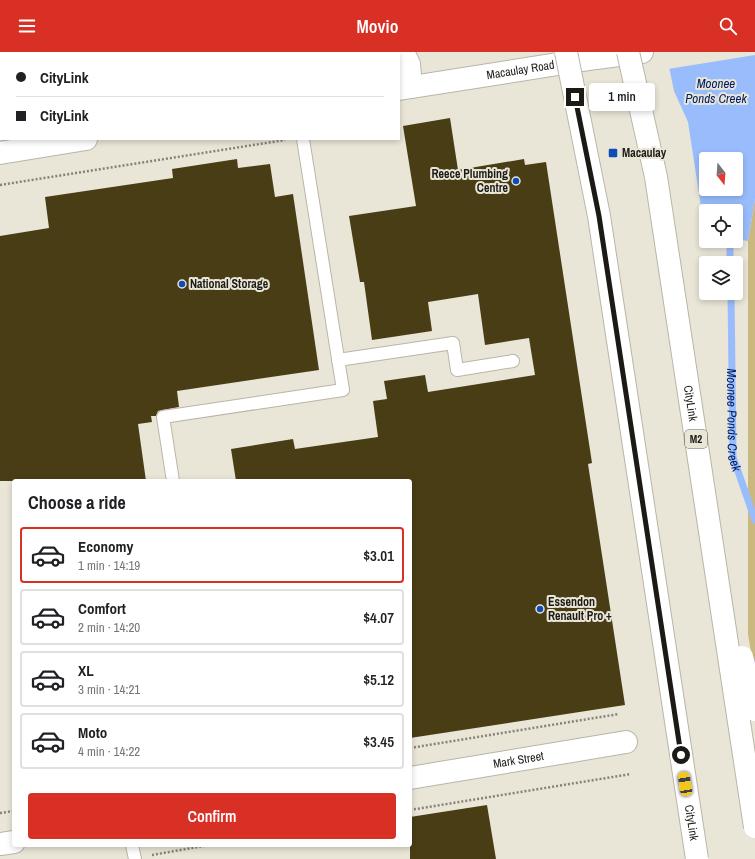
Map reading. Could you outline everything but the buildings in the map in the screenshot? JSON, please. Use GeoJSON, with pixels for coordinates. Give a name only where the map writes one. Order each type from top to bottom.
{"type":"FeatureCollection","features":[{"type":"Feature","properties":{"kind":"main road"},"geometry":{"type":"LineString","coordinates":[[403,52],[409,64],[405,88]]}},
{"type":"Feature","properties":{"kind":"main road","name":"CityLink"},"geometry":{"type":"LineString","coordinates":[[566,52],[599,216],[697,859]]}},
{"type":"Feature","properties":{"kind":"main road","name":"Macaulay Road"},"geometry":{"type":"LineString","coordinates":[[405,88],[632,52]]}},
{"type":"Feature","properties":{"kind":"main road","name":"CityLink"},"geometry":{"type":"LineString","coordinates":[[632,52],[656,177],[755,827]]}},
{"type":"Feature","properties":{"kind":"main road"},"geometry":{"type":"LineString","coordinates":[[0,153],[80,140]]}},
{"type":"Feature","properties":{"kind":"main road"},"geometry":{"type":"LineString","coordinates":[[706,506],[755,710]]}},
{"type":"Feature","properties":{"kind":"main road","name":"Mark Street"},"geometry":{"type":"LineString","coordinates":[[412,778],[626,742]]}},
{"type":"Feature","properties":{"kind":"main road"},"geometry":{"type":"LineString","coordinates":[[0,844],[12,842]]}},
{"type":"Feature","properties":{"kind":"lane"},"geometry":{"type":"LineString","coordinates":[[173,479],[163,417],[343,390],[303,140]]}},
{"type":"Feature","properties":{"kind":"lane"},"geometry":{"type":"LineString","coordinates":[[338,360],[453,343],[457,370],[513,361]]}},
{"type":"Feature","properties":{"kind":"lane"},"geometry":{"type":"LineString","coordinates":[[132,847],[135,858]]}},
{"type":"Feature","properties":{"kind":"path"},"geometry":{"type":"LineString","coordinates":[[0,185],[286,140]]}},
{"type":"Feature","properties":{"kind":"path"},"geometry":{"type":"LineString","coordinates":[[412,748],[619,714]]}},
{"type":"Feature","properties":{"kind":"path"},"geometry":{"type":"LineString","coordinates":[[412,810],[631,774]]}},
{"type":"Feature","properties":{"kind":"path"},"geometry":{"type":"LineString","coordinates":[[0,813],[12,811]]}},
{"type":"Feature","properties":{"kind":"path"},"geometry":{"type":"LineString","coordinates":[[135,858],[198,847]]}},
{"type":"Feature","properties":{"kind":"shaded area"},"geometry":{"type":"Polygon","coordinates":[[[755,199],[755,676],[748,634],[748,241],[755,199]]]}},
{"type":"Feature","properties":{"kind":"water","name":"Moonee Ponds Creek"},"geometry":{"type":"Polygon","coordinates":[[[666,52],[755,52],[755,199],[748,241],[743,240],[743,204],[701,204],[699,196],[743,196],[743,152],[699,152],[699,194],[688,122],[674,91],[666,52]]]}},
{"type":"Feature","properties":{"kind":"pier"},"geometry":{"type":"Polygon","coordinates":[[[664,52],[755,52],[755,55],[668,69],[664,52]]]}},
{"type":"Feature","properties":{"kind":"waterway","name":"Moonee Ponds Creek"},"geometry":{"type":"LineString","coordinates":[[730,248],[730,256]]}},
{"type":"Feature","properties":{"kind":"waterway","name":"Moonee Ponds Creek"},"geometry":{"type":"LineString","coordinates":[[731,300],[733,457],[755,520]]}},
{"type":"Feature","properties":{"kind":"place","name":"Macaulay"},"geometry":{"type":"Point","coordinates":[613,153]}},
{"type":"Feature","properties":{"kind":"place","name":"Reece Plumbing Centre"},"geometry":{"type":"Point","coordinates":[516,181]}},
{"type":"Feature","properties":{"kind":"place","name":"National Storage"},"geometry":{"type":"Point","coordinates":[182,284]}},
{"type":"Feature","properties":{"kind":"place","name":"Essendon Renault Pro +"},"geometry":{"type":"Point","coordinates":[540,609]}},
{"type":"Feature","properties":{"kind":"route"},"geometry":{"type":"LineString","coordinates":[[575,97],[599,216],[681,755]]}}]}
